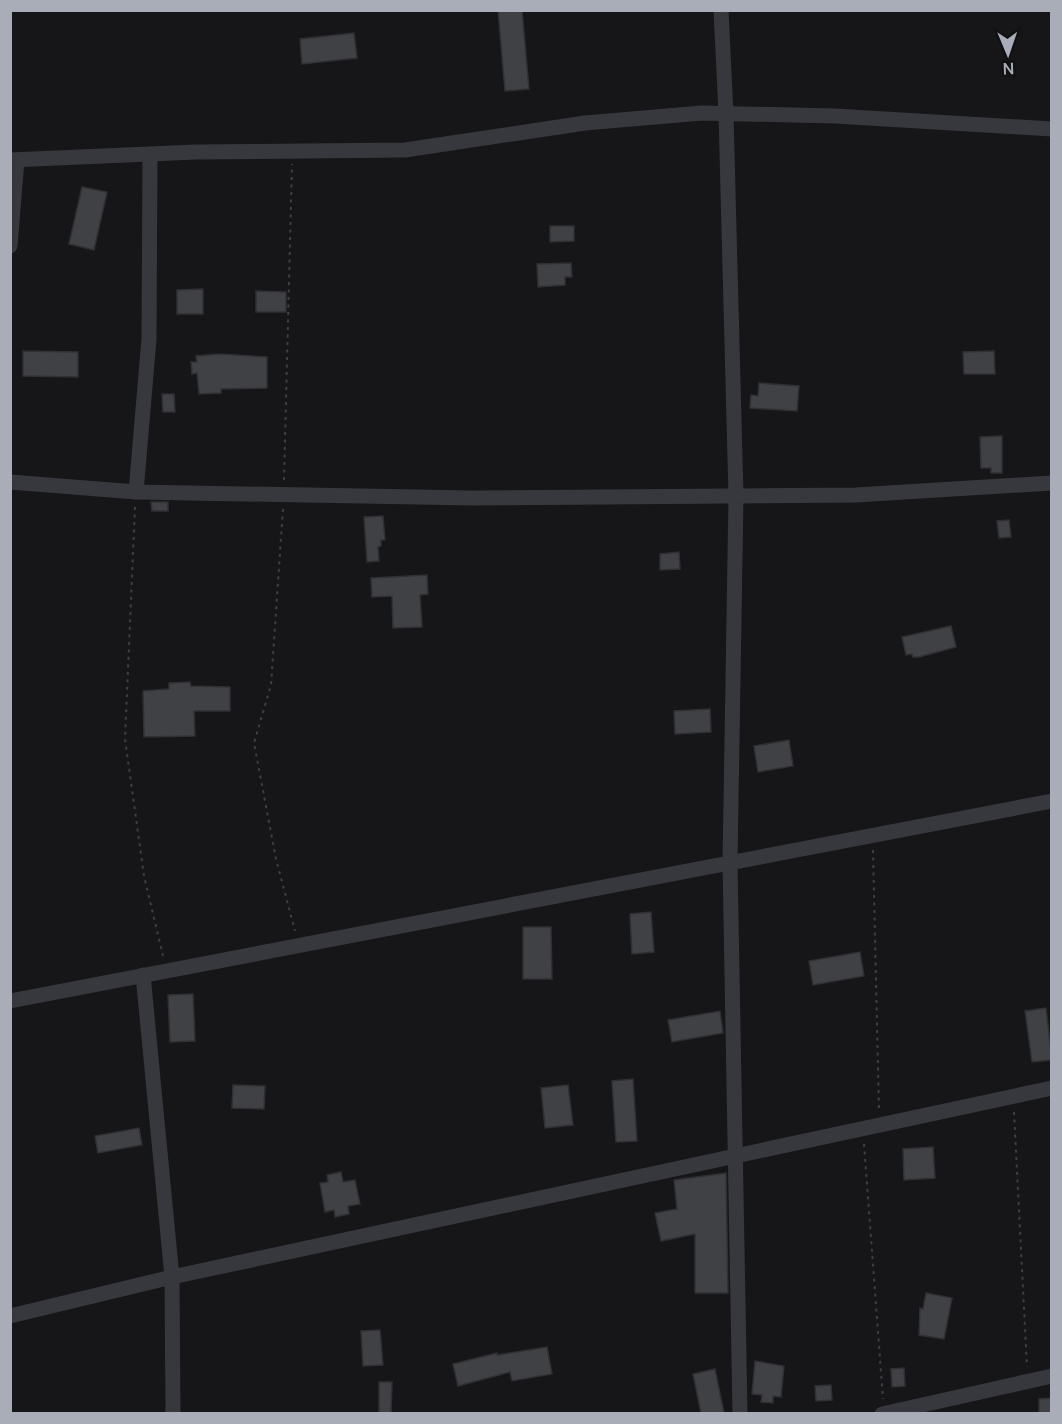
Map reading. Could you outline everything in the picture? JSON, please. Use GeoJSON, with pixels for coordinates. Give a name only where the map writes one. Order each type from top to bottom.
{"type":"FeatureCollection","features":[{"type":"Feature","properties":{"kind":"street"},"geometry":{"type":"LineString","coordinates":[[721,10],[736,496],[730,862],[740,1413]]}},
{"type":"Feature","properties":{"kind":"street"},"geometry":{"type":"LineString","coordinates":[[10,246],[14,160],[150,154],[405,150],[585,123],[726,114],[835,116],[1052,129]]}},
{"type":"Feature","properties":{"kind":"street"},"geometry":{"type":"LineString","coordinates":[[136,492],[148,339],[150,154]]}},
{"type":"Feature","properties":{"kind":"street"},"geometry":{"type":"LineString","coordinates":[[10,482],[136,492],[471,498],[856,495],[1052,483]]}},
{"type":"Feature","properties":{"kind":"street"},"geometry":{"type":"LineString","coordinates":[[10,1001],[1052,801]]}},
{"type":"Feature","properties":{"kind":"street"},"geometry":{"type":"LineString","coordinates":[[143,975],[172,1277],[173,1413]]}},
{"type":"Feature","properties":{"kind":"street"},"geometry":{"type":"LineString","coordinates":[[10,1316],[172,1277],[1052,1088]]}},
{"type":"Feature","properties":{"kind":"street"},"geometry":{"type":"LineString","coordinates":[[883,1413],[1052,1376]]}},
{"type":"Feature","properties":{"kind":"path"},"geometry":{"type":"LineString","coordinates":[[292,151],[284,494],[271,685],[254,743],[276,859],[299,946]]}},
{"type":"Feature","properties":{"kind":"path"},"geometry":{"type":"LineString","coordinates":[[136,492],[125,739],[144,876],[166,971]]}},
{"type":"Feature","properties":{"kind":"path"},"geometry":{"type":"LineString","coordinates":[[873,835],[879,1126]]}},
{"type":"Feature","properties":{"kind":"path"},"geometry":{"type":"LineString","coordinates":[[1013,1096],[1028,1382]]}},
{"type":"Feature","properties":{"kind":"path"},"geometry":{"type":"LineString","coordinates":[[863,1129],[883,1413]]}},
{"type":"Feature","properties":{"kind":"building"},"geometry":{"type":"Polygon","coordinates":[[[498,10],[522,10],[529,89],[505,91],[498,10]]]}},
{"type":"Feature","properties":{"kind":"building"},"geometry":{"type":"Polygon","coordinates":[[[354,33],[357,58],[302,64],[300,39],[354,33]]]}},
{"type":"Feature","properties":{"kind":"building"},"geometry":{"type":"Polygon","coordinates":[[[82,187],[107,192],[94,250],[69,244],[82,187]]]}},
{"type":"Feature","properties":{"kind":"building"},"geometry":{"type":"Polygon","coordinates":[[[550,226],[574,226],[574,241],[550,242],[550,226]]]}},
{"type":"Feature","properties":{"kind":"building"},"geometry":{"type":"Polygon","coordinates":[[[571,263],[572,277],[565,277],[565,285],[538,287],[537,264],[571,263]]]}},
{"type":"Feature","properties":{"kind":"building"},"geometry":{"type":"Polygon","coordinates":[[[203,289],[203,314],[177,314],[177,290],[203,289]]]}},
{"type":"Feature","properties":{"kind":"building"},"geometry":{"type":"Polygon","coordinates":[[[256,291],[286,292],[286,312],[256,312],[256,291]]]}},
{"type":"Feature","properties":{"kind":"building"},"geometry":{"type":"Polygon","coordinates":[[[23,351],[78,352],[78,377],[23,376],[23,351]]]}},
{"type":"Feature","properties":{"kind":"building"},"geometry":{"type":"Polygon","coordinates":[[[994,351],[995,374],[964,374],[963,352],[994,351]]]}},
{"type":"Feature","properties":{"kind":"building"},"geometry":{"type":"Polygon","coordinates":[[[219,354],[267,357],[267,388],[221,389],[221,393],[199,394],[197,373],[192,374],[191,362],[197,362],[196,356],[219,354]]]}},
{"type":"Feature","properties":{"kind":"building"},"geometry":{"type":"Polygon","coordinates":[[[759,383],[799,386],[797,411],[750,408],[751,395],[758,396],[759,383]]]}},
{"type":"Feature","properties":{"kind":"building"},"geometry":{"type":"Polygon","coordinates":[[[162,394],[174,394],[175,412],[163,412],[162,394]]]}},
{"type":"Feature","properties":{"kind":"building"},"geometry":{"type":"Polygon","coordinates":[[[1002,436],[1002,473],[991,473],[991,468],[981,468],[980,437],[1002,436]]]}},
{"type":"Feature","properties":{"kind":"building"},"geometry":{"type":"Polygon","coordinates":[[[151,502],[168,502],[168,511],[152,511],[151,502]]]}},
{"type":"Feature","properties":{"kind":"building"},"geometry":{"type":"Polygon","coordinates":[[[383,516],[385,540],[381,540],[381,546],[378,547],[379,561],[367,562],[364,517],[383,516]]]}},
{"type":"Feature","properties":{"kind":"building"},"geometry":{"type":"Polygon","coordinates":[[[1009,520],[1011,537],[999,538],[997,521],[1009,520]]]}},
{"type":"Feature","properties":{"kind":"building"},"geometry":{"type":"Polygon","coordinates":[[[679,552],[680,569],[660,570],[660,554],[679,552]]]}},
{"type":"Feature","properties":{"kind":"building"},"geometry":{"type":"Polygon","coordinates":[[[427,575],[428,594],[420,595],[422,627],[393,628],[392,596],[372,597],[371,578],[427,575]]]}},
{"type":"Feature","properties":{"kind":"building"},"geometry":{"type":"Polygon","coordinates":[[[951,626],[956,647],[919,657],[913,657],[912,654],[906,655],[902,637],[951,626]]]}},
{"type":"Feature","properties":{"kind":"building"},"geometry":{"type":"Polygon","coordinates":[[[190,682],[191,686],[230,687],[230,711],[194,711],[195,736],[144,737],[143,691],[169,689],[169,683],[190,682]]]}},
{"type":"Feature","properties":{"kind":"building"},"geometry":{"type":"Polygon","coordinates":[[[710,709],[711,732],[675,734],[674,711],[710,709]]]}},
{"type":"Feature","properties":{"kind":"building"},"geometry":{"type":"Polygon","coordinates":[[[789,740],[793,766],[758,772],[754,746],[789,740]]]}},
{"type":"Feature","properties":{"kind":"building"},"geometry":{"type":"Polygon","coordinates":[[[651,912],[654,952],[632,954],[630,914],[651,912]]]}},
{"type":"Feature","properties":{"kind":"building"},"geometry":{"type":"Polygon","coordinates":[[[523,927],[551,927],[552,979],[523,979],[523,927]]]}},
{"type":"Feature","properties":{"kind":"building"},"geometry":{"type":"Polygon","coordinates":[[[860,952],[864,976],[813,985],[809,961],[860,952]]]}},
{"type":"Feature","properties":{"kind":"building"},"geometry":{"type":"Polygon","coordinates":[[[193,994],[195,1041],[170,1042],[168,995],[193,994]]]}},
{"type":"Feature","properties":{"kind":"building"},"geometry":{"type":"Polygon","coordinates":[[[1046,1008],[1052,1060],[1032,1062],[1025,1011],[1046,1008]]]}},
{"type":"Feature","properties":{"kind":"building"},"geometry":{"type":"Polygon","coordinates":[[[720,1011],[723,1033],[672,1042],[668,1020],[720,1011]]]}},
{"type":"Feature","properties":{"kind":"building"},"geometry":{"type":"Polygon","coordinates":[[[633,1079],[637,1141],[616,1142],[612,1081],[633,1079]]]}},
{"type":"Feature","properties":{"kind":"building"},"geometry":{"type":"Polygon","coordinates":[[[233,1085],[265,1086],[264,1109],[232,1108],[233,1085]]]}},
{"type":"Feature","properties":{"kind":"building"},"geometry":{"type":"Polygon","coordinates":[[[568,1085],[573,1125],[545,1128],[541,1088],[568,1085]]]}},
{"type":"Feature","properties":{"kind":"building"},"geometry":{"type":"Polygon","coordinates":[[[139,1128],[142,1145],[98,1153],[95,1136],[139,1128]]]}},
{"type":"Feature","properties":{"kind":"building"},"geometry":{"type":"Polygon","coordinates":[[[933,1147],[935,1178],[904,1180],[903,1149],[933,1147]]]}},
{"type":"Feature","properties":{"kind":"building"},"geometry":{"type":"Polygon","coordinates":[[[341,1172],[343,1182],[355,1180],[360,1204],[348,1206],[349,1214],[335,1217],[334,1210],[325,1212],[320,1183],[328,1182],[327,1175],[341,1172]]]}},
{"type":"Feature","properties":{"kind":"building"},"geometry":{"type":"Polygon","coordinates":[[[726,1173],[728,1293],[695,1293],[695,1234],[661,1241],[655,1213],[677,1209],[674,1180],[726,1173]]]}},
{"type":"Feature","properties":{"kind":"building"},"geometry":{"type":"Polygon","coordinates":[[[926,1293],[952,1298],[944,1339],[919,1335],[920,1308],[923,1309],[926,1293]]]}},
{"type":"Feature","properties":{"kind":"building"},"geometry":{"type":"Polygon","coordinates":[[[380,1330],[383,1365],[363,1366],[361,1331],[380,1330]]]}},
{"type":"Feature","properties":{"kind":"building"},"geometry":{"type":"Polygon","coordinates":[[[547,1347],[552,1374],[512,1381],[510,1372],[458,1386],[453,1364],[497,1353],[497,1355],[547,1347]]]}},
{"type":"Feature","properties":{"kind":"building"},"geometry":{"type":"Polygon","coordinates":[[[755,1361],[784,1366],[781,1397],[773,1396],[773,1403],[761,1402],[762,1395],[752,1394],[755,1361]]]}},
{"type":"Feature","properties":{"kind":"building"},"geometry":{"type":"Polygon","coordinates":[[[904,1368],[905,1386],[892,1387],[891,1369],[904,1368]]]}},
{"type":"Feature","properties":{"kind":"building"},"geometry":{"type":"Polygon","coordinates":[[[715,1369],[724,1413],[701,1413],[693,1374],[715,1369]]]}},
{"type":"Feature","properties":{"kind":"building"},"geometry":{"type":"Polygon","coordinates":[[[379,1382],[392,1382],[391,1413],[379,1413],[379,1382]]]}},
{"type":"Feature","properties":{"kind":"building"},"geometry":{"type":"Polygon","coordinates":[[[831,1385],[832,1400],[816,1401],[815,1386],[831,1385]]]}},
{"type":"Feature","properties":{"kind":"building"},"geometry":{"type":"Polygon","coordinates":[[[1052,1398],[1052,1413],[1039,1413],[1039,1399],[1052,1398]]]}}]}
